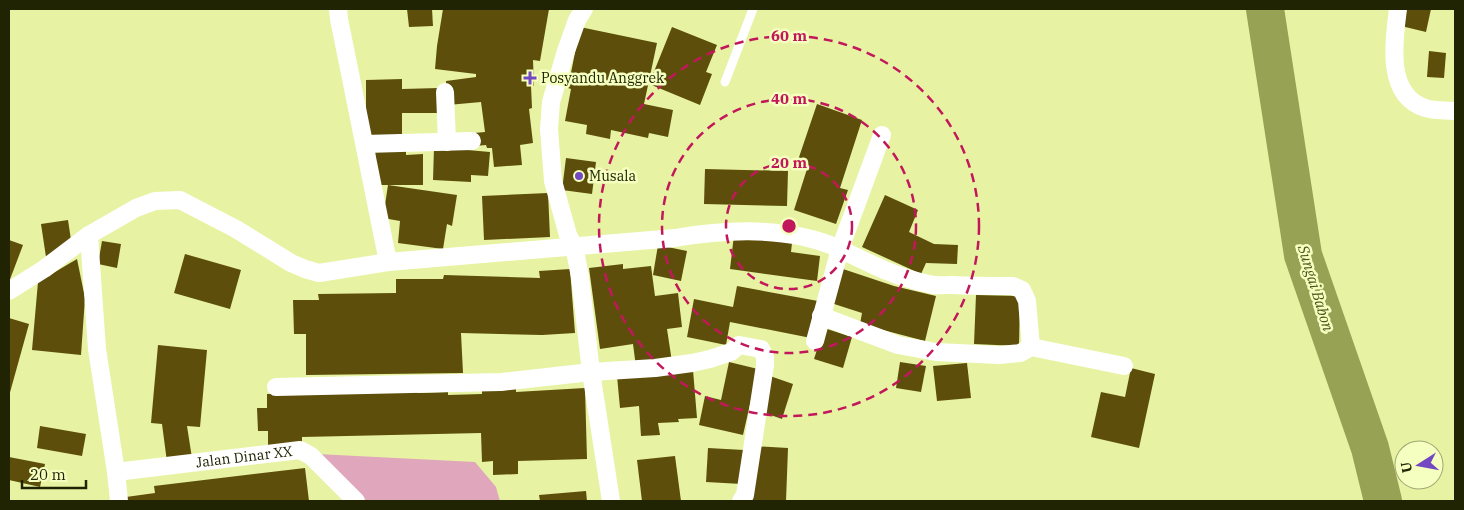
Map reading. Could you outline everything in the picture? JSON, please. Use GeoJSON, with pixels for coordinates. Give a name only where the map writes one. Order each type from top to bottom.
{"type":"FeatureCollection","features":[{"type":"Feature","properties":{"kind":"street"},"geometry":{"type":"LineString","coordinates":[[338,9],[388,262]]}},
{"type":"Feature","properties":{"kind":"street"},"geometry":{"type":"LineString","coordinates":[[584,9],[577,20],[551,102],[549,129],[553,181],[568,236],[574,246],[580,277],[591,372],[611,501]]}},
{"type":"Feature","properties":{"kind":"street"},"geometry":{"type":"LineString","coordinates":[[1398,9],[1393,48],[1397,78],[1403,91],[1411,101],[1425,108],[1455,111]]}},
{"type":"Feature","properties":{"kind":"street"},"geometry":{"type":"LineString","coordinates":[[445,92],[447,142]]}},
{"type":"Feature","properties":{"kind":"street"},"geometry":{"type":"LineString","coordinates":[[815,341],[840,249],[882,135]]}},
{"type":"Feature","properties":{"kind":"street"},"geometry":{"type":"LineString","coordinates":[[365,144],[472,141]]}},
{"type":"Feature","properties":{"kind":"street"},"geometry":{"type":"LineString","coordinates":[[9,291],[89,236],[136,208],[155,201],[180,200],[236,229],[291,263],[305,270],[319,272],[388,262],[675,238],[712,232],[746,231],[803,236],[840,249],[896,275],[930,285],[1013,286],[1022,290],[1027,301],[1031,347]]}},
{"type":"Feature","properties":{"kind":"street"},"geometry":{"type":"LineString","coordinates":[[89,236],[97,349],[119,501]]}},
{"type":"Feature","properties":{"kind":"street"},"geometry":{"type":"LineString","coordinates":[[822,316],[898,345],[936,352],[999,355],[1020,353],[1031,347],[1124,366]]}},
{"type":"Feature","properties":{"kind":"street"},"geometry":{"type":"LineString","coordinates":[[276,387],[501,382],[692,363],[730,352],[739,345],[762,350],[765,357],[765,365],[744,495],[741,501]]}},
{"type":"Feature","properties":{"kind":"street","name":"Jalan Dinar XX"},"geometry":{"type":"LineString","coordinates":[[116,472],[296,450],[305,451],[356,501]]}},
{"type":"Feature","properties":{"kind":"lane"},"geometry":{"type":"LineString","coordinates":[[725,82],[753,9]]}},
{"type":"Feature","properties":{"kind":"shaded area"},"geometry":{"type":"Polygon","coordinates":[[[317,454],[475,462],[496,487],[500,501],[361,501],[317,454]]]}},
{"type":"Feature","properties":{"kind":"building"},"geometry":{"type":"Polygon","coordinates":[[[407,9],[432,9],[433,26],[409,27],[407,9]]]}},
{"type":"Feature","properties":{"kind":"building"},"geometry":{"type":"Polygon","coordinates":[[[443,9],[549,9],[540,61],[533,60],[534,86],[531,86],[532,108],[529,109],[533,143],[520,145],[522,165],[494,167],[492,148],[487,148],[486,145],[475,146],[474,133],[485,132],[481,102],[448,105],[446,81],[476,77],[476,74],[435,69],[443,9]]]}},
{"type":"Feature","properties":{"kind":"building"},"geometry":{"type":"Polygon","coordinates":[[[1401,9],[1431,9],[1426,32],[1397,25],[1401,9]]]}},
{"type":"Feature","properties":{"kind":"building"},"geometry":{"type":"Polygon","coordinates":[[[580,27],[657,43],[644,104],[673,110],[668,137],[649,133],[648,138],[611,130],[610,139],[586,134],[587,125],[565,121],[571,89],[568,88],[580,27]]]}},
{"type":"Feature","properties":{"kind":"building"},"geometry":{"type":"Polygon","coordinates":[[[672,27],[717,45],[706,72],[712,74],[700,105],[649,84],[672,27]]]}},
{"type":"Feature","properties":{"kind":"building"},"geometry":{"type":"Polygon","coordinates":[[[1429,51],[1446,53],[1444,78],[1427,77],[1429,51]]]}},
{"type":"Feature","properties":{"kind":"building"},"geometry":{"type":"Polygon","coordinates":[[[402,79],[402,89],[439,88],[439,113],[402,113],[402,135],[366,135],[366,80],[402,79]]]}},
{"type":"Feature","properties":{"kind":"building"},"geometry":{"type":"Polygon","coordinates":[[[817,104],[862,120],[840,188],[848,190],[836,224],[794,210],[807,169],[796,166],[817,104]]]}},
{"type":"Feature","properties":{"kind":"building"},"geometry":{"type":"Polygon","coordinates":[[[375,147],[406,147],[406,155],[423,154],[423,185],[376,185],[375,147]]]}},
{"type":"Feature","properties":{"kind":"building"},"geometry":{"type":"Polygon","coordinates":[[[434,147],[490,152],[488,176],[471,175],[471,182],[433,180],[434,147]]]}},
{"type":"Feature","properties":{"kind":"building","name":"Musala"},"geometry":{"type":"Polygon","coordinates":[[[566,158],[596,162],[592,194],[562,190],[566,158]]]}},
{"type":"Feature","properties":{"kind":"building"},"geometry":{"type":"Polygon","coordinates":[[[705,169],[788,171],[787,206],[704,204],[705,169]]]}},
{"type":"Feature","properties":{"kind":"building"},"geometry":{"type":"Polygon","coordinates":[[[388,185],[457,195],[452,226],[447,224],[443,249],[398,243],[400,221],[383,218],[388,185]]]}},
{"type":"Feature","properties":{"kind":"building"},"geometry":{"type":"Polygon","coordinates":[[[548,193],[550,237],[484,240],[482,196],[548,193]]]}},
{"type":"Feature","properties":{"kind":"building"},"geometry":{"type":"Polygon","coordinates":[[[885,195],[918,210],[909,232],[934,244],[958,245],[957,264],[926,263],[921,274],[862,247],[885,195]]]}},
{"type":"Feature","properties":{"kind":"building"},"geometry":{"type":"Polygon","coordinates":[[[68,220],[71,240],[46,257],[41,224],[68,220]]]}},
{"type":"Feature","properties":{"kind":"building"},"geometry":{"type":"Polygon","coordinates":[[[734,235],[792,243],[791,252],[820,256],[817,281],[730,269],[734,235]]]}},
{"type":"Feature","properties":{"kind":"building"},"geometry":{"type":"Polygon","coordinates":[[[9,240],[23,245],[9,282],[9,240]]]}},
{"type":"Feature","properties":{"kind":"building"},"geometry":{"type":"Polygon","coordinates":[[[102,241],[121,244],[117,268],[98,264],[102,241]]]}},
{"type":"Feature","properties":{"kind":"building"},"geometry":{"type":"Polygon","coordinates":[[[658,245],[687,251],[681,281],[653,275],[658,245]]]}},
{"type":"Feature","properties":{"kind":"building"},"geometry":{"type":"Polygon","coordinates":[[[185,254],[241,270],[230,309],[174,293],[185,254]]]}},
{"type":"Feature","properties":{"kind":"building"},"geometry":{"type":"Polygon","coordinates":[[[77,259],[85,298],[81,355],[32,350],[38,282],[77,259]]]}},
{"type":"Feature","properties":{"kind":"building"},"geometry":{"type":"Polygon","coordinates":[[[623,264],[623,269],[651,266],[655,296],[678,293],[682,327],[667,329],[672,362],[636,367],[633,344],[600,349],[589,268],[623,264]]]}},
{"type":"Feature","properties":{"kind":"building"},"geometry":{"type":"Polygon","coordinates":[[[570,269],[575,333],[542,335],[461,333],[463,373],[306,375],[306,334],[294,334],[293,300],[319,300],[318,294],[396,293],[396,279],[443,279],[444,275],[540,278],[539,271],[570,269]]]}},
{"type":"Feature","properties":{"kind":"building"},"geometry":{"type":"Polygon","coordinates":[[[843,269],[894,286],[936,296],[925,341],[860,324],[862,313],[831,303],[843,269]]]}},
{"type":"Feature","properties":{"kind":"building"},"geometry":{"type":"Polygon","coordinates":[[[737,286],[818,301],[811,338],[730,322],[726,345],[687,337],[694,299],[733,307],[737,286]]]}},
{"type":"Feature","properties":{"kind":"building"},"geometry":{"type":"Polygon","coordinates":[[[976,295],[1020,296],[1019,346],[974,344],[976,295]]]}},
{"type":"Feature","properties":{"kind":"building"},"geometry":{"type":"Polygon","coordinates":[[[9,318],[29,324],[9,396],[9,318]]]}},
{"type":"Feature","properties":{"kind":"building"},"geometry":{"type":"Polygon","coordinates":[[[824,328],[852,337],[843,368],[814,359],[824,328]]]}},
{"type":"Feature","properties":{"kind":"building"},"geometry":{"type":"Polygon","coordinates":[[[158,345],[207,350],[200,427],[187,426],[192,458],[167,462],[162,424],[151,423],[158,345]]]}},
{"type":"Feature","properties":{"kind":"building"},"geometry":{"type":"Polygon","coordinates":[[[729,362],[758,369],[743,435],[699,425],[705,396],[721,400],[729,362]]]}},
{"type":"Feature","properties":{"kind":"building"},"geometry":{"type":"Polygon","coordinates":[[[900,362],[926,366],[921,392],[896,388],[900,362]]]}},
{"type":"Feature","properties":{"kind":"building"},"geometry":{"type":"Polygon","coordinates":[[[967,363],[971,398],[937,401],[933,366],[967,363]]]}},
{"type":"Feature","properties":{"kind":"building"},"geometry":{"type":"Polygon","coordinates":[[[1131,368],[1155,374],[1139,448],[1091,437],[1101,392],[1125,397],[1131,368]]]}},
{"type":"Feature","properties":{"kind":"building"},"geometry":{"type":"Polygon","coordinates":[[[693,370],[697,418],[678,419],[679,422],[658,423],[660,435],[641,436],[639,406],[620,408],[617,376],[693,370]]]}},
{"type":"Feature","properties":{"kind":"building"},"geometry":{"type":"Polygon","coordinates":[[[770,376],[793,384],[782,419],[759,411],[770,376]]]}},
{"type":"Feature","properties":{"kind":"building"},"geometry":{"type":"Polygon","coordinates":[[[516,388],[516,392],[585,388],[587,459],[518,461],[518,474],[493,475],[493,461],[482,462],[481,433],[302,437],[302,446],[268,447],[268,431],[258,431],[257,408],[267,408],[267,394],[417,391],[417,393],[448,392],[448,395],[482,394],[482,389],[516,388]]]}},
{"type":"Feature","properties":{"kind":"building"},"geometry":{"type":"Polygon","coordinates":[[[40,426],[86,434],[82,456],[37,448],[40,426]]]}},
{"type":"Feature","properties":{"kind":"building"},"geometry":{"type":"Polygon","coordinates":[[[752,446],[788,448],[786,501],[750,501],[752,446]]]}},
{"type":"Feature","properties":{"kind":"building"},"geometry":{"type":"Polygon","coordinates":[[[708,448],[744,450],[742,484],[706,482],[708,448]]]}},
{"type":"Feature","properties":{"kind":"building"},"geometry":{"type":"Polygon","coordinates":[[[675,456],[681,501],[642,501],[637,460],[675,456]]]}},
{"type":"Feature","properties":{"kind":"building"},"geometry":{"type":"Polygon","coordinates":[[[9,457],[45,464],[40,487],[9,480],[9,457]]]}},
{"type":"Feature","properties":{"kind":"building"},"geometry":{"type":"Polygon","coordinates":[[[305,468],[309,501],[127,501],[126,497],[155,493],[154,486],[305,468]]]}},
{"type":"Feature","properties":{"kind":"building"},"geometry":{"type":"Polygon","coordinates":[[[586,491],[587,501],[540,501],[539,495],[586,491]]]}},
{"type":"Feature","properties":{"kind":"waterway","name":"Sungai Babon"},"geometry":{"type":"LineString","coordinates":[[1265,9],[1303,255],[1370,448],[1383,501]]}},
{"type":"Feature","properties":{"kind":"place","name":"Posyandu Anggrek"},"geometry":{"type":"Point","coordinates":[530,78]}},
{"type":"Feature","properties":{"kind":"place","name":"Musala"},"geometry":{"type":"Point","coordinates":[579,176]}}]}
